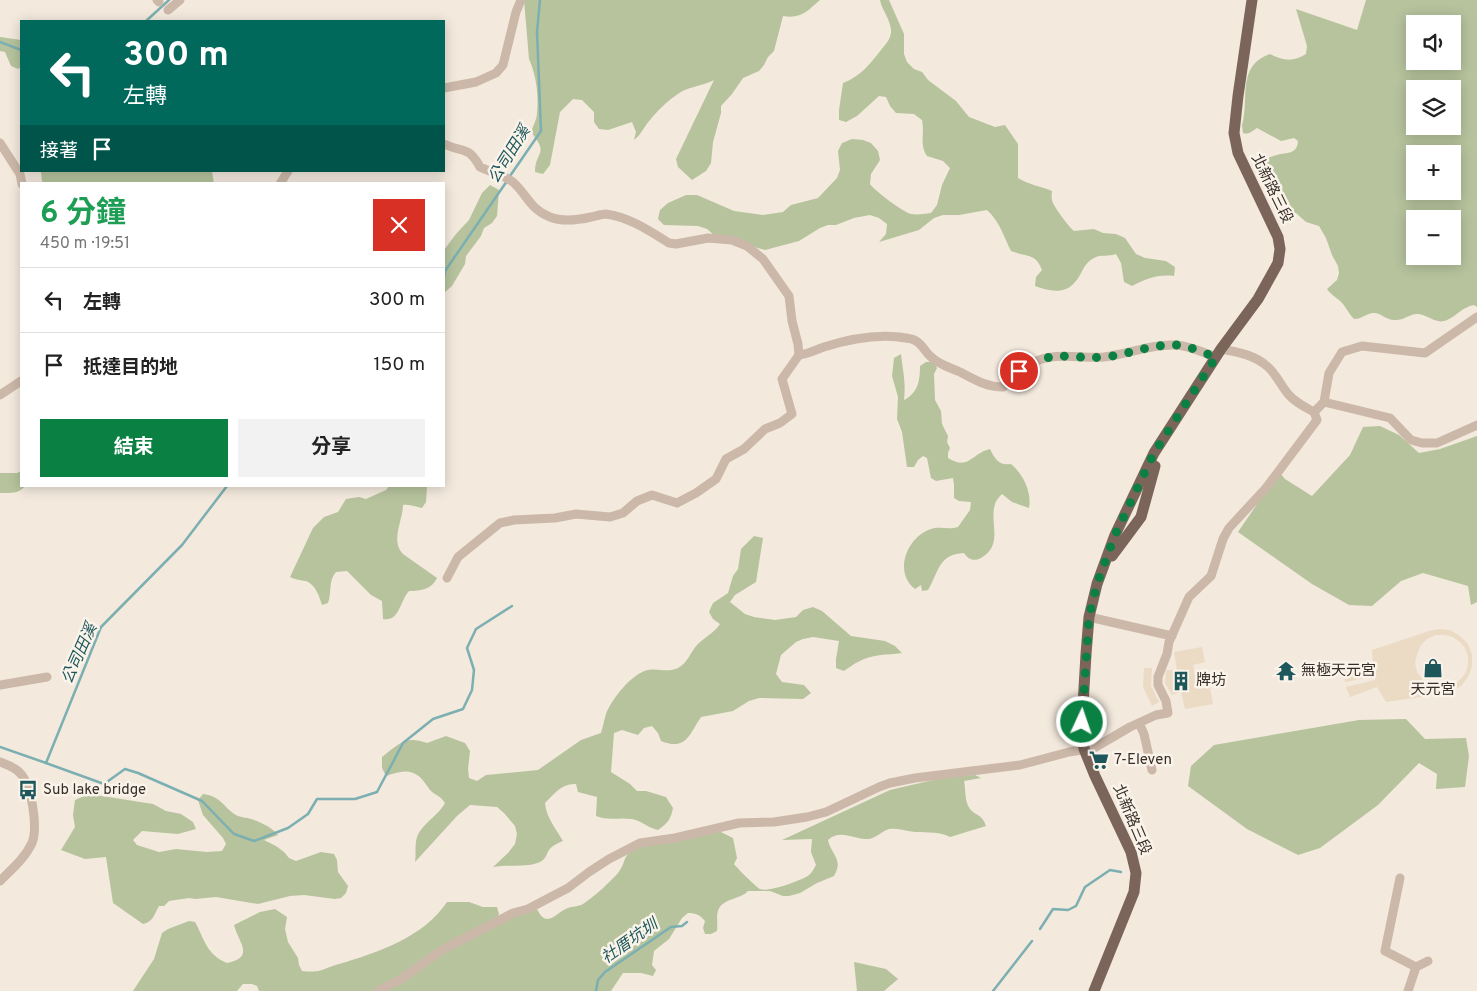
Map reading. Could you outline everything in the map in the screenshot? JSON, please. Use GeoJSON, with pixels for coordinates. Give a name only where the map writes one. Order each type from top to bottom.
{"type":"FeatureCollection","features":[{"type":"Feature","properties":{"kind":"main road","name":"北新路三段"},"geometry":{"type":"LineString","coordinates":[[1094,991],[1134,892],[1136,873],[1131,852],[1084,749],[1082,722],[1089,617],[1097,584],[1103,568],[1141,518],[1153,468],[1175,421],[1218,353],[1258,299],[1278,262],[1280,249],[1278,237],[1238,154],[1234,133],[1252,0]]}},
{"type":"Feature","properties":{"kind":"street"},"geometry":{"type":"LineString","coordinates":[[168,10],[180,0]]}},
{"type":"Feature","properties":{"kind":"street"},"geometry":{"type":"LineString","coordinates":[[445,88],[476,82],[496,73],[503,65],[516,12],[521,0]]}},
{"type":"Feature","properties":{"kind":"street"},"geometry":{"type":"LineString","coordinates":[[0,143],[20,174],[22,182]]}},
{"type":"Feature","properties":{"kind":"street"},"geometry":{"type":"LineString","coordinates":[[445,144],[469,152],[480,167],[498,172],[506,177],[515,184],[533,206],[552,218],[572,220],[605,214],[629,221],[669,243],[676,244],[717,238],[732,240],[747,246],[763,258],[789,296],[799,355],[782,379],[792,414],[780,423],[765,430],[744,449],[726,459],[716,479],[696,493],[677,503],[652,495],[637,501],[623,512],[610,517],[576,514],[500,523],[458,557],[447,578]]}},
{"type":"Feature","properties":{"kind":"street"},"geometry":{"type":"LineString","coordinates":[[1314,412],[1324,402],[1329,372],[1342,352],[1362,346],[1425,352],[1477,317]]}},
{"type":"Feature","properties":{"kind":"street"},"geometry":{"type":"LineString","coordinates":[[378,991],[401,979],[442,950],[568,888],[602,863],[640,843],[674,838],[739,823],[774,822],[807,817],[826,812],[890,783],[915,778],[1020,765],[1094,748],[1122,731],[1156,715],[1168,713],[1166,701],[1158,686],[1158,677],[1172,636],[1189,597],[1211,576],[1223,539],[1229,528],[1266,488],[1317,420],[1314,412],[1300,405],[1288,394],[1268,367],[1244,354],[1218,353],[1177,345],[1102,357],[1062,355],[1048,357],[1032,363],[1019,371],[1003,387],[994,387],[942,366],[928,356],[922,346],[914,339],[866,336],[823,348],[810,354],[799,355]]}},
{"type":"Feature","properties":{"kind":"street"},"geometry":{"type":"LineString","coordinates":[[0,396],[20,381]]}},
{"type":"Feature","properties":{"kind":"street"},"geometry":{"type":"LineString","coordinates":[[1324,402],[1390,418],[1410,440],[1422,443],[1437,443],[1477,425]]}},
{"type":"Feature","properties":{"kind":"street"},"geometry":{"type":"LineString","coordinates":[[1089,617],[1172,636]]}},
{"type":"Feature","properties":{"kind":"street"},"geometry":{"type":"LineString","coordinates":[[0,685],[47,677]]}},
{"type":"Feature","properties":{"kind":"street"},"geometry":{"type":"LineString","coordinates":[[1139,723],[1144,734],[1152,770]]}},
{"type":"Feature","properties":{"kind":"street"},"geometry":{"type":"LineString","coordinates":[[0,762],[18,771],[26,781],[36,830],[27,852],[0,881]]}},
{"type":"Feature","properties":{"kind":"street"},"geometry":{"type":"LineString","coordinates":[[1400,878],[1385,951],[1416,967]]}},
{"type":"Feature","properties":{"kind":"street"},"geometry":{"type":"LineString","coordinates":[[1408,991],[1416,967],[1428,961]]}},
{"type":"Feature","properties":{"kind":"green space"},"geometry":{"type":"Polygon","coordinates":[[[524,0],[820,0],[808,11],[800,15],[783,16],[774,51],[759,71],[743,78],[721,106],[721,113],[713,142],[711,163],[706,171],[692,180],[678,167],[676,159],[714,80],[676,95],[653,116],[634,140],[636,132],[632,122],[608,130],[599,129],[594,122],[594,112],[582,100],[573,99],[560,112],[550,165],[543,174],[535,172],[541,149],[537,139],[531,132],[536,120],[538,106],[535,78],[529,59],[524,0]]]}},
{"type":"Feature","properties":{"kind":"green space"},"geometry":{"type":"Polygon","coordinates":[[[880,0],[889,0],[904,34],[904,54],[907,62],[914,69],[922,72],[928,80],[956,101],[969,117],[995,127],[1005,125],[1018,144],[1018,178],[1052,191],[1055,207],[1074,231],[1094,229],[1125,238],[1136,254],[1145,258],[1166,261],[1175,267],[1174,276],[1152,278],[1132,286],[1124,282],[1121,263],[1116,254],[1099,256],[1090,260],[1077,279],[1066,289],[1056,291],[1040,288],[1035,286],[1036,277],[1042,270],[1040,265],[1030,256],[1011,251],[998,224],[987,210],[959,215],[943,215],[934,218],[919,230],[879,242],[886,234],[887,224],[879,218],[870,215],[854,218],[836,225],[828,225],[799,241],[765,250],[715,236],[707,229],[698,226],[664,225],[658,219],[660,210],[668,203],[686,195],[697,195],[734,211],[763,215],[783,212],[791,205],[818,198],[837,178],[840,170],[838,151],[842,143],[852,139],[871,143],[878,151],[880,160],[871,174],[870,184],[873,187],[889,201],[911,214],[931,213],[937,205],[942,185],[950,168],[943,161],[927,156],[923,147],[922,120],[914,114],[896,113],[886,97],[879,96],[857,116],[846,122],[839,120],[843,83],[865,69],[886,44],[890,36],[890,24],[880,0]]]}},
{"type":"Feature","properties":{"kind":"green space"},"geometry":{"type":"Polygon","coordinates":[[[1366,0],[1477,0],[1477,307],[1474,305],[1470,306],[1443,321],[1436,321],[1418,314],[1393,320],[1372,313],[1354,319],[1343,304],[1327,289],[1337,280],[1339,273],[1338,266],[1319,226],[1306,222],[1296,213],[1292,213],[1281,222],[1278,219],[1273,197],[1256,169],[1257,164],[1274,156],[1294,151],[1298,141],[1294,138],[1281,141],[1257,128],[1249,133],[1243,133],[1242,126],[1248,75],[1259,59],[1270,54],[1288,60],[1306,54],[1307,46],[1296,9],[1357,30],[1366,0]]]}},
{"type":"Feature","properties":{"kind":"green space"},"geometry":{"type":"Polygon","coordinates":[[[0,37],[20,40],[20,68],[18,69],[11,66],[5,52],[0,51],[0,37]]]}},
{"type":"Feature","properties":{"kind":"green space"},"geometry":{"type":"Polygon","coordinates":[[[41,172],[212,172],[214,182],[43,182],[41,172]]]}},
{"type":"Feature","properties":{"kind":"green space"},"geometry":{"type":"Polygon","coordinates":[[[490,185],[499,190],[497,216],[492,223],[484,228],[481,236],[466,256],[465,264],[452,286],[445,292],[445,249],[469,220],[482,193],[490,185]]]}},
{"type":"Feature","properties":{"kind":"green space"},"geometry":{"type":"Polygon","coordinates":[[[901,354],[904,400],[912,394],[917,386],[920,366],[926,362],[934,362],[937,368],[934,374],[935,400],[941,411],[942,424],[948,436],[947,442],[950,448],[948,458],[955,462],[966,462],[990,449],[1000,463],[1011,464],[1023,478],[1030,502],[1029,508],[1012,502],[1002,494],[995,504],[994,540],[988,553],[976,560],[969,558],[964,553],[949,557],[940,565],[928,590],[922,591],[921,585],[915,589],[908,582],[905,574],[904,565],[910,547],[915,539],[931,529],[958,527],[970,510],[971,502],[959,501],[954,498],[953,478],[936,481],[931,478],[927,458],[923,456],[914,467],[907,467],[902,432],[897,419],[898,397],[892,376],[894,358],[901,354]]]}},
{"type":"Feature","properties":{"kind":"green space"},"geometry":{"type":"Polygon","coordinates":[[[1380,426],[1399,435],[1419,453],[1440,449],[1477,436],[1477,602],[1471,605],[1468,586],[1423,573],[1401,581],[1372,606],[1349,605],[1312,584],[1238,532],[1279,472],[1285,479],[1312,496],[1350,455],[1363,427],[1380,426]]]}},
{"type":"Feature","properties":{"kind":"green space"},"geometry":{"type":"Polygon","coordinates":[[[20,472],[20,487],[24,487],[23,489],[0,493],[0,473],[20,472]]]}},
{"type":"Feature","properties":{"kind":"green space"},"geometry":{"type":"Polygon","coordinates":[[[388,487],[427,487],[426,502],[422,508],[403,505],[397,537],[399,549],[403,554],[437,578],[435,582],[426,589],[409,591],[396,614],[389,619],[383,619],[382,601],[371,595],[347,571],[336,572],[332,579],[328,603],[322,605],[317,591],[312,585],[306,581],[290,577],[313,528],[324,517],[338,512],[346,499],[359,497],[366,499],[386,490],[388,487]]]}},
{"type":"Feature","properties":{"kind":"green space"},"geometry":{"type":"Polygon","coordinates":[[[754,536],[763,538],[756,582],[735,595],[730,602],[745,614],[775,620],[796,617],[803,610],[813,607],[822,611],[851,636],[885,641],[895,646],[902,653],[879,655],[863,659],[844,671],[836,668],[839,641],[813,637],[803,639],[796,642],[781,655],[776,674],[782,682],[804,685],[811,693],[803,699],[759,698],[749,701],[733,711],[701,717],[686,740],[676,744],[661,741],[658,733],[652,726],[644,728],[638,735],[622,730],[614,733],[611,772],[630,784],[637,791],[646,791],[666,797],[673,808],[668,821],[658,830],[632,819],[596,816],[597,797],[578,792],[576,784],[571,784],[559,790],[545,803],[549,818],[563,841],[552,847],[540,862],[529,865],[493,867],[515,844],[517,834],[515,826],[497,807],[470,805],[457,816],[415,862],[417,836],[445,803],[412,772],[395,773],[386,776],[382,768],[382,757],[408,740],[427,743],[446,736],[465,743],[470,751],[469,778],[477,781],[486,775],[538,770],[581,740],[601,733],[609,708],[617,695],[635,676],[648,670],[678,668],[684,663],[695,647],[718,627],[720,624],[713,619],[709,612],[713,603],[728,593],[733,576],[738,569],[741,549],[754,536]]]}},
{"type":"Feature","properties":{"kind":"green space"},"geometry":{"type":"Polygon","coordinates":[[[1406,719],[1425,739],[1466,738],[1469,756],[1465,787],[1436,789],[1437,774],[1419,763],[1378,805],[1320,848],[1298,855],[1247,829],[1188,786],[1191,766],[1214,745],[1359,720],[1406,719]]]}},
{"type":"Feature","properties":{"kind":"green space"},"geometry":{"type":"Polygon","coordinates":[[[975,775],[981,778],[964,781],[966,799],[970,809],[981,817],[986,826],[950,837],[935,833],[889,829],[869,839],[843,835],[833,837],[828,840],[838,865],[834,876],[800,893],[789,896],[783,896],[770,891],[748,891],[727,901],[720,907],[717,913],[717,931],[711,934],[705,934],[703,928],[705,921],[701,917],[688,913],[682,918],[669,939],[654,951],[652,965],[656,970],[653,976],[641,973],[623,973],[611,991],[259,991],[257,986],[243,984],[237,991],[133,991],[154,959],[162,933],[189,921],[195,922],[210,951],[227,963],[241,957],[243,953],[243,948],[234,925],[260,912],[275,909],[287,917],[285,929],[288,942],[298,958],[302,971],[318,971],[369,955],[399,942],[426,925],[447,902],[469,902],[483,907],[497,907],[499,914],[496,920],[537,909],[544,918],[552,918],[568,908],[579,906],[592,898],[618,873],[626,856],[632,850],[638,847],[719,831],[733,838],[737,858],[734,864],[747,877],[760,889],[777,888],[805,877],[811,873],[816,865],[811,852],[812,839],[782,840],[890,790],[946,777],[975,775]]]}},
{"type":"Feature","properties":{"kind":"green space"},"geometry":{"type":"Polygon","coordinates":[[[89,794],[153,804],[166,811],[181,814],[193,822],[196,829],[178,834],[142,831],[133,840],[137,845],[159,852],[176,849],[207,852],[222,851],[226,844],[203,815],[198,800],[203,794],[209,795],[218,799],[236,815],[249,818],[273,830],[278,835],[264,840],[276,846],[289,858],[296,861],[321,852],[334,854],[337,860],[338,872],[348,886],[346,893],[341,898],[335,899],[304,895],[290,896],[258,904],[216,897],[169,901],[164,906],[159,906],[151,920],[143,924],[113,903],[106,857],[85,859],[61,850],[75,827],[73,815],[75,800],[89,794]]]}},
{"type":"Feature","properties":{"kind":"green space"},"geometry":{"type":"Polygon","coordinates":[[[854,962],[886,969],[898,979],[884,991],[857,991],[854,962]]]}},
{"type":"Feature","properties":{"kind":"shaded area"},"geometry":{"type":"Polygon","coordinates":[[[1439,629],[1450,630],[1468,644],[1472,655],[1472,666],[1468,677],[1461,686],[1451,692],[1386,702],[1377,687],[1350,697],[1346,687],[1375,680],[1375,676],[1345,682],[1343,670],[1373,667],[1372,650],[1439,629]],[[1436,635],[1427,639],[1421,645],[1415,663],[1417,672],[1422,679],[1430,685],[1439,688],[1455,684],[1466,672],[1468,664],[1465,648],[1453,637],[1436,635]]]}},
{"type":"Feature","properties":{"kind":"shaded area"},"geometry":{"type":"Polygon","coordinates":[[[1202,647],[1205,662],[1193,665],[1197,689],[1210,687],[1213,704],[1185,709],[1181,692],[1185,690],[1181,669],[1177,670],[1174,652],[1202,647]]]}},
{"type":"Feature","properties":{"kind":"shaded area"},"geometry":{"type":"Polygon","coordinates":[[[1144,668],[1152,668],[1151,686],[1159,702],[1152,706],[1143,687],[1144,668]]]}},
{"type":"Feature","properties":{"kind":"shaded area"},"geometry":{"type":"Polygon","coordinates":[[[1166,670],[1176,670],[1180,692],[1172,695],[1165,683],[1166,670]]]}},
{"type":"Feature","properties":{"kind":"waterway","name":"公司田溪"},"geometry":{"type":"LineString","coordinates":[[147,20],[169,0]]}},
{"type":"Feature","properties":{"kind":"waterway","name":"公司田溪"},"geometry":{"type":"LineString","coordinates":[[510,176],[541,131],[537,32],[540,0]]}},
{"type":"Feature","properties":{"kind":"waterway","name":"公司田溪"},"geometry":{"type":"LineString","coordinates":[[0,42],[20,50]]}},
{"type":"Feature","properties":{"kind":"waterway","name":"公司田溪"},"geometry":{"type":"LineString","coordinates":[[445,271],[507,181]]}},
{"type":"Feature","properties":{"kind":"waterway","name":"公司田溪"},"geometry":{"type":"LineString","coordinates":[[0,747],[46,763],[101,627],[182,545],[226,487]]}},
{"type":"Feature","properties":{"kind":"waterway"},"geometry":{"type":"LineString","coordinates":[[46,763],[104,784],[125,769],[138,773],[202,801],[234,834],[254,841],[288,828],[308,814],[317,799],[355,799],[377,792],[403,743],[433,719],[463,709],[472,690],[474,670],[467,648],[476,629],[512,606]]}},
{"type":"Feature","properties":{"kind":"waterway"},"geometry":{"type":"LineString","coordinates":[[1040,929],[1053,909],[1068,910],[1076,906],[1085,887],[1110,870],[1121,872]]}},
{"type":"Feature","properties":{"kind":"waterway","name":"社厝坑圳"},"geometry":{"type":"LineString","coordinates":[[596,991],[598,980],[605,972],[671,927],[682,926],[687,922]]}},
{"type":"Feature","properties":{"kind":"waterway"},"geometry":{"type":"LineString","coordinates":[[993,991],[1032,941]]}},
{"type":"Feature","properties":{"kind":"place","name":"天元宮"},"geometry":{"type":"Point","coordinates":[1433,668]}},
{"type":"Feature","properties":{"kind":"place","name":"無極天元宮"},"geometry":{"type":"Point","coordinates":[1286,671]}},
{"type":"Feature","properties":{"kind":"place","name":"牌坊"},"geometry":{"type":"Point","coordinates":[1181,681]}},
{"type":"Feature","properties":{"kind":"place","name":"7-Eleven"},"geometry":{"type":"Point","coordinates":[1099,760]}},
{"type":"Feature","properties":{"kind":"place","name":"Sub lake bridge"},"geometry":{"type":"Point","coordinates":[28,790]}},
{"type":"Feature","properties":{"kind":"route"},"geometry":{"type":"LineString","coordinates":[[1019,371],[1032,363],[1048,357],[1062,355],[1102,357],[1177,345],[1216,357],[1154,453],[1109,551],[1097,584],[1089,617],[1082,722]]}}]}
